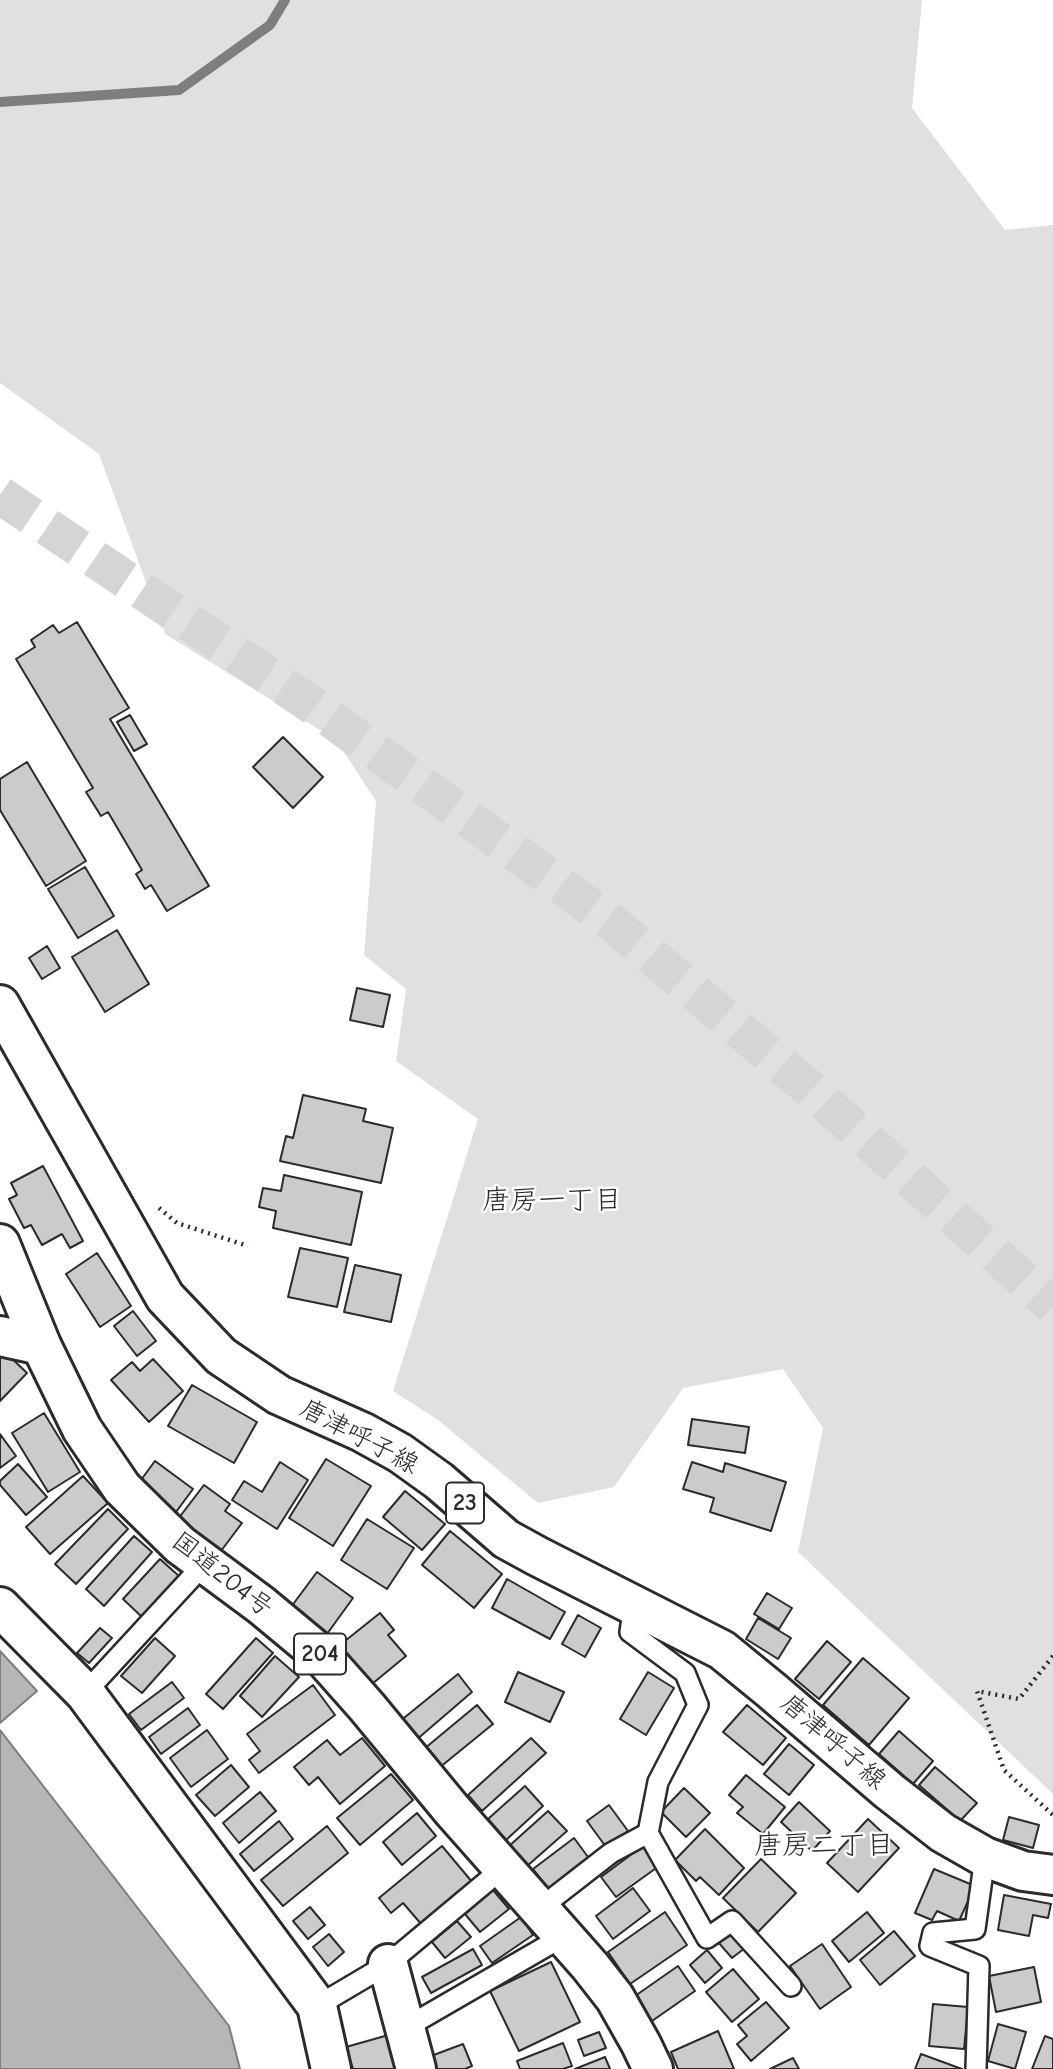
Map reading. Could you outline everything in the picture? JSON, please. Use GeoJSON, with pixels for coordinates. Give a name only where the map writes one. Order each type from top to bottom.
{"type":"FeatureCollection","features":[{"type":"Feature","properties":{"kind":"main road","name":"唐津呼子線"},"geometry":{"type":"LineString","coordinates":[[0,1006],[165,1297],[221,1356],[279,1395],[400,1452],[439,1481],[506,1539],[722,1650],[943,1833],[985,1857],[1024,1871],[1053,1875]]}},
{"type":"Feature","properties":{"kind":"main road","name":"国道204号"},"geometry":{"type":"LineString","coordinates":[[0,1244],[41,1345],[82,1429],[122,1488],[180,1545],[261,1605],[320,1654],[452,1810],[590,1966],[615,1998],[653,2069]]}},
{"type":"Feature","properties":{"kind":"main road"},"geometry":{"type":"LineString","coordinates":[[0,1336],[41,1345]]}},
{"type":"Feature","properties":{"kind":"main road"},"geometry":{"type":"LineString","coordinates":[[0,1607],[85,1693],[317,2006],[331,2069]]}},
{"type":"Feature","properties":{"kind":"main road"},"geometry":{"type":"LineString","coordinates":[[388,1964],[416,2069]]}},
{"type":"Feature","properties":{"kind":"lane"},"geometry":{"type":"LineString","coordinates":[[85,1693],[205,1563]]}},
{"type":"Feature","properties":{"kind":"lane"},"geometry":{"type":"LineString","coordinates":[[634,1604],[630,1632],[685,1672],[698,1705],[658,1782],[648,1833],[707,1938],[732,1921],[791,1986]]}},
{"type":"Feature","properties":{"kind":"lane"},"geometry":{"type":"LineString","coordinates":[[405,2028],[552,1922],[611,1853],[648,1833]]}},
{"type":"Feature","properties":{"kind":"lane"},"geometry":{"type":"LineString","coordinates":[[976,2069],[979,1966],[930,1946],[933,1933],[975,1929],[985,1857]]}},
{"type":"Feature","properties":{"kind":"lane"},"geometry":{"type":"LineString","coordinates":[[317,2006],[388,1964],[503,1868]]}},
{"type":"Feature","properties":{"kind":"path"},"geometry":{"type":"LineString","coordinates":[[1053,1656],[1019,1699],[977,1691],[1004,1770],[1053,1815]]}},
{"type":"Feature","properties":{"kind":"shaded area"},"geometry":{"type":"Polygon","coordinates":[[[0,0],[922,0],[912,108],[1005,230],[1053,225],[1053,1794],[798,1552],[823,1428],[783,1369],[683,1388],[614,1487],[538,1503],[438,1420],[393,1391],[478,1119],[396,1061],[406,989],[364,955],[376,801],[336,740],[165,634],[99,454],[0,383],[0,0]]]}},
{"type":"Feature","properties":{"kind":"shaded area"},"geometry":{"type":"Polygon","coordinates":[[[0,1651],[37,1691],[0,1723],[0,1651]]]}},
{"type":"Feature","properties":{"kind":"shaded area"},"geometry":{"type":"Polygon","coordinates":[[[0,1730],[229,2026],[240,2069],[0,2069],[0,1730]]]}},
{"type":"Feature","properties":{"kind":"building"},"geometry":{"type":"Polygon","coordinates":[[[77,622],[129,708],[110,719],[209,886],[167,911],[151,885],[145,889],[136,874],[142,870],[108,812],[101,816],[86,792],[93,788],[16,659],[35,647],[31,640],[53,625],[59,633],[77,622]]]}},
{"type":"Feature","properties":{"kind":"building"},"geometry":{"type":"Polygon","coordinates":[[[130,715],[147,744],[134,751],[117,722],[130,715]]]}},
{"type":"Feature","properties":{"kind":"building"},"geometry":{"type":"Polygon","coordinates":[[[283,737],[323,777],[293,808],[253,767],[283,737]]]}},
{"type":"Feature","properties":{"kind":"building"},"geometry":{"type":"Polygon","coordinates":[[[27,762],[86,861],[46,886],[0,810],[0,779],[27,762]]]}},
{"type":"Feature","properties":{"kind":"building"},"geometry":{"type":"Polygon","coordinates":[[[85,867],[114,916],[78,938],[48,889],[85,867]]]}},
{"type":"Feature","properties":{"kind":"building"},"geometry":{"type":"Polygon","coordinates":[[[117,930],[149,984],[105,1012],[72,957],[117,930]]]}},
{"type":"Feature","properties":{"kind":"building"},"geometry":{"type":"Polygon","coordinates":[[[47,946],[60,968],[42,979],[29,958],[47,946]]]}},
{"type":"Feature","properties":{"kind":"building"},"geometry":{"type":"Polygon","coordinates":[[[357,988],[390,995],[383,1027],[350,1020],[357,988]]]}},
{"type":"Feature","properties":{"kind":"building"},"geometry":{"type":"Polygon","coordinates":[[[303,1095],[366,1109],[363,1121],[393,1128],[381,1183],[280,1161],[286,1136],[293,1138],[303,1095]]]}},
{"type":"Feature","properties":{"kind":"building"},"geometry":{"type":"Polygon","coordinates":[[[43,1166],[83,1241],[70,1248],[62,1234],[42,1245],[31,1225],[24,1228],[9,1199],[17,1195],[11,1183],[43,1166]]]}},
{"type":"Feature","properties":{"kind":"building"},"geometry":{"type":"Polygon","coordinates":[[[284,1175],[362,1192],[351,1245],[273,1228],[276,1211],[259,1207],[263,1188],[281,1191],[284,1175]]]}},
{"type":"Feature","properties":{"kind":"building"},"geometry":{"type":"Polygon","coordinates":[[[300,1248],[348,1258],[337,1307],[288,1297],[300,1248]]]}},
{"type":"Feature","properties":{"kind":"building"},"geometry":{"type":"Polygon","coordinates":[[[97,1253],[131,1306],[100,1327],[66,1274],[97,1253]]]}},
{"type":"Feature","properties":{"kind":"building"},"geometry":{"type":"Polygon","coordinates":[[[355,1265],[401,1275],[391,1322],[344,1312],[355,1265]]]}},
{"type":"Feature","properties":{"kind":"building"},"geometry":{"type":"Polygon","coordinates":[[[133,1311],[156,1341],[137,1356],[114,1326],[133,1311]]]}},
{"type":"Feature","properties":{"kind":"building"},"geometry":{"type":"Polygon","coordinates":[[[0,1347],[27,1373],[0,1401],[0,1347]]]}},
{"type":"Feature","properties":{"kind":"building"},"geometry":{"type":"Polygon","coordinates":[[[153,1359],[183,1391],[149,1422],[111,1380],[132,1362],[140,1371],[153,1359]]]}},
{"type":"Feature","properties":{"kind":"building"},"geometry":{"type":"Polygon","coordinates":[[[192,1385],[257,1422],[234,1463],[168,1426],[192,1385]]]}},
{"type":"Feature","properties":{"kind":"building"},"geometry":{"type":"Polygon","coordinates":[[[44,1413],[80,1472],[48,1492],[12,1433],[44,1413]]]}},
{"type":"Feature","properties":{"kind":"building"},"geometry":{"type":"Polygon","coordinates":[[[692,1419],[749,1427],[745,1453],[688,1445],[692,1419]]]}},
{"type":"Feature","properties":{"kind":"building"},"geometry":{"type":"Polygon","coordinates":[[[0,1434],[16,1456],[0,1468],[0,1434]]]}},
{"type":"Feature","properties":{"kind":"building"},"geometry":{"type":"Polygon","coordinates":[[[326,1459],[371,1486],[333,1546],[289,1518],[326,1459]]]}},
{"type":"Feature","properties":{"kind":"building"},"geometry":{"type":"Polygon","coordinates":[[[155,1461],[193,1489],[176,1512],[138,1484],[155,1461]]]}},
{"type":"Feature","properties":{"kind":"building"},"geometry":{"type":"Polygon","coordinates":[[[280,1462],[308,1480],[277,1529],[232,1500],[244,1481],[262,1492],[280,1462]]]}},
{"type":"Feature","properties":{"kind":"building"},"geometry":{"type":"Polygon","coordinates":[[[692,1462],[723,1472],[725,1463],[786,1482],[771,1531],[710,1512],[714,1498],[683,1489],[692,1462]]]}},
{"type":"Feature","properties":{"kind":"building"},"geometry":{"type":"Polygon","coordinates":[[[18,1464],[47,1497],[26,1515],[0,1485],[0,1481],[18,1464]]]}},
{"type":"Feature","properties":{"kind":"building"},"geometry":{"type":"Polygon","coordinates":[[[83,1476],[108,1503],[50,1554],[26,1527],[83,1476]]]}},
{"type":"Feature","properties":{"kind":"building"},"geometry":{"type":"Polygon","coordinates":[[[204,1485],[230,1504],[225,1511],[242,1523],[221,1551],[178,1519],[204,1485]]]}},
{"type":"Feature","properties":{"kind":"building"},"geometry":{"type":"Polygon","coordinates":[[[405,1491],[445,1524],[422,1550],[383,1517],[405,1491]]]}},
{"type":"Feature","properties":{"kind":"building"},"geometry":{"type":"Polygon","coordinates":[[[108,1509],[128,1529],[76,1584],[55,1564],[108,1509]]]}},
{"type":"Feature","properties":{"kind":"building"},"geometry":{"type":"Polygon","coordinates":[[[367,1519],[414,1548],[387,1589],[341,1560],[367,1519]]]}},
{"type":"Feature","properties":{"kind":"building"},"geometry":{"type":"Polygon","coordinates":[[[450,1531],[502,1574],[474,1608],[422,1565],[450,1531]]]}},
{"type":"Feature","properties":{"kind":"building"},"geometry":{"type":"Polygon","coordinates":[[[134,1536],[152,1552],[104,1606],[86,1589],[134,1536]]]}},
{"type":"Feature","properties":{"kind":"building"},"geometry":{"type":"Polygon","coordinates":[[[160,1559],[180,1577],[143,1618],[123,1599],[160,1559]]]}},
{"type":"Feature","properties":{"kind":"building"},"geometry":{"type":"Polygon","coordinates":[[[317,1572],[353,1598],[327,1634],[291,1607],[317,1572]]]}},
{"type":"Feature","properties":{"kind":"building"},"geometry":{"type":"Polygon","coordinates":[[[507,1579],[565,1612],[550,1639],[492,1608],[507,1579]]]}},
{"type":"Feature","properties":{"kind":"building"},"geometry":{"type":"Polygon","coordinates":[[[767,1593],[792,1608],[779,1629],[754,1614],[767,1593]]]}},
{"type":"Feature","properties":{"kind":"building"},"geometry":{"type":"Polygon","coordinates":[[[380,1613],[394,1630],[388,1635],[406,1656],[372,1684],[340,1645],[380,1613]]]}},
{"type":"Feature","properties":{"kind":"building"},"geometry":{"type":"Polygon","coordinates":[[[578,1615],[601,1628],[585,1657],[562,1644],[578,1615]]]}},
{"type":"Feature","properties":{"kind":"building"},"geometry":{"type":"Polygon","coordinates":[[[758,1618],[791,1638],[778,1659],[746,1639],[758,1618]]]}},
{"type":"Feature","properties":{"kind":"building"},"geometry":{"type":"Polygon","coordinates":[[[100,1628],[112,1638],[89,1663],[77,1653],[100,1628]]]}},
{"type":"Feature","properties":{"kind":"building"},"geometry":{"type":"Polygon","coordinates":[[[155,1638],[175,1656],[142,1693],[121,1676],[155,1638]]]}},
{"type":"Feature","properties":{"kind":"building"},"geometry":{"type":"Polygon","coordinates":[[[256,1638],[273,1653],[223,1709],[206,1694],[256,1638]]]}},
{"type":"Feature","properties":{"kind":"building"},"geometry":{"type":"Polygon","coordinates":[[[827,1641],[851,1662],[819,1699],[795,1679],[827,1641]]]}},
{"type":"Feature","properties":{"kind":"building"},"geometry":{"type":"Polygon","coordinates":[[[275,1656],[299,1677],[262,1717],[240,1696],[275,1656]]]}},
{"type":"Feature","properties":{"kind":"building"},"geometry":{"type":"Polygon","coordinates":[[[863,1658],[909,1698],[869,1745],[823,1705],[863,1658]]]}},
{"type":"Feature","properties":{"kind":"building"},"geometry":{"type":"Polygon","coordinates":[[[518,1672],[564,1692],[550,1722],[505,1702],[518,1672]]]}},
{"type":"Feature","properties":{"kind":"building"},"geometry":{"type":"Polygon","coordinates":[[[648,1672],[674,1688],[646,1735],[620,1719],[648,1672]]]}},
{"type":"Feature","properties":{"kind":"building"},"geometry":{"type":"Polygon","coordinates":[[[458,1674],[472,1692],[415,1741],[399,1722],[458,1674]]]}},
{"type":"Feature","properties":{"kind":"building"},"geometry":{"type":"Polygon","coordinates":[[[172,1682],[184,1698],[141,1730],[129,1714],[172,1682]]]}},
{"type":"Feature","properties":{"kind":"building"},"geometry":{"type":"Polygon","coordinates":[[[313,1685],[335,1715],[259,1773],[249,1760],[260,1751],[247,1734],[313,1685]]]}},
{"type":"Feature","properties":{"kind":"building"},"geometry":{"type":"Polygon","coordinates":[[[477,1705],[493,1724],[439,1768],[424,1749],[477,1705]]]}},
{"type":"Feature","properties":{"kind":"building"},"geometry":{"type":"Polygon","coordinates":[[[747,1705],[786,1738],[763,1765],[723,1732],[747,1705]]]}},
{"type":"Feature","properties":{"kind":"building"},"geometry":{"type":"Polygon","coordinates":[[[188,1708],[200,1725],[161,1754],[149,1737],[188,1708]]]}},
{"type":"Feature","properties":{"kind":"building"},"geometry":{"type":"Polygon","coordinates":[[[207,1730],[228,1759],[191,1787],[170,1758],[207,1730]]]}},
{"type":"Feature","properties":{"kind":"building"},"geometry":{"type":"Polygon","coordinates":[[[899,1731],[933,1761],[913,1784],[879,1754],[899,1731]]]}},
{"type":"Feature","properties":{"kind":"building"},"geometry":{"type":"Polygon","coordinates":[[[362,1738],[385,1766],[340,1804],[318,1777],[309,1785],[294,1767],[327,1740],[340,1755],[362,1738]]]}},
{"type":"Feature","properties":{"kind":"building"},"geometry":{"type":"Polygon","coordinates":[[[531,1738],[546,1753],[482,1811],[468,1795],[531,1738]]]}},
{"type":"Feature","properties":{"kind":"building"},"geometry":{"type":"Polygon","coordinates":[[[789,1744],[814,1765],[789,1795],[764,1774],[789,1744]]]}},
{"type":"Feature","properties":{"kind":"building"},"geometry":{"type":"Polygon","coordinates":[[[231,1765],[249,1787],[215,1816],[196,1795],[231,1765]]]}},
{"type":"Feature","properties":{"kind":"building"},"geometry":{"type":"Polygon","coordinates":[[[935,1767],[977,1803],[960,1821],[919,1785],[935,1767]]]}},
{"type":"Feature","properties":{"kind":"building"},"geometry":{"type":"Polygon","coordinates":[[[391,1774],[413,1800],[360,1845],[337,1818],[391,1774]]]}},
{"type":"Feature","properties":{"kind":"building"},"geometry":{"type":"Polygon","coordinates":[[[746,1775],[785,1807],[763,1834],[737,1813],[743,1807],[729,1795],[746,1775]]]}},
{"type":"Feature","properties":{"kind":"building"},"geometry":{"type":"Polygon","coordinates":[[[525,1786],[543,1806],[506,1840],[488,1819],[525,1786]]]}},
{"type":"Feature","properties":{"kind":"building"},"geometry":{"type":"Polygon","coordinates":[[[684,1788],[710,1813],[686,1837],[661,1812],[684,1788]]]}},
{"type":"Feature","properties":{"kind":"building"},"geometry":{"type":"Polygon","coordinates":[[[260,1792],[276,1811],[239,1843],[223,1823],[260,1792]]]}},
{"type":"Feature","properties":{"kind":"building"},"geometry":{"type":"Polygon","coordinates":[[[799,1802],[830,1831],[812,1851],[781,1822],[799,1802]]]}},
{"type":"Feature","properties":{"kind":"building"},"geometry":{"type":"Polygon","coordinates":[[[609,1805],[628,1831],[606,1847],[587,1821],[609,1805]]]}},
{"type":"Feature","properties":{"kind":"building"},"geometry":{"type":"Polygon","coordinates":[[[548,1811],[567,1831],[526,1867],[508,1847],[548,1811]]]}},
{"type":"Feature","properties":{"kind":"building"},"geometry":{"type":"Polygon","coordinates":[[[417,1813],[436,1836],[402,1865],[383,1842],[417,1813]]]}},
{"type":"Feature","properties":{"kind":"building"},"geometry":{"type":"Polygon","coordinates":[[[1009,1817],[1039,1825],[1033,1848],[1003,1840],[1009,1817]]]}},
{"type":"Feature","properties":{"kind":"building"},"geometry":{"type":"Polygon","coordinates":[[[868,1819],[899,1848],[858,1892],[827,1863],[868,1819]]]}},
{"type":"Feature","properties":{"kind":"building"},"geometry":{"type":"Polygon","coordinates":[[[279,1821],[293,1839],[254,1871],[240,1854],[279,1821]]]}},
{"type":"Feature","properties":{"kind":"building"},"geometry":{"type":"Polygon","coordinates":[[[327,1826],[348,1853],[283,1906],[261,1880],[327,1826]]]}},
{"type":"Feature","properties":{"kind":"building"},"geometry":{"type":"Polygon","coordinates":[[[705,1829],[744,1868],[719,1895],[700,1877],[696,1881],[675,1860],[705,1829]]]}},
{"type":"Feature","properties":{"kind":"building"},"geometry":{"type":"Polygon","coordinates":[[[574,1838],[591,1861],[550,1891],[533,1869],[574,1838]]]}},
{"type":"Feature","properties":{"kind":"building"},"geometry":{"type":"Polygon","coordinates":[[[644,1845],[659,1866],[616,1897],[601,1877],[644,1845]]]}},
{"type":"Feature","properties":{"kind":"building"},"geometry":{"type":"Polygon","coordinates":[[[442,1846],[473,1883],[422,1925],[403,1903],[391,1913],[379,1898],[442,1846]]]}},
{"type":"Feature","properties":{"kind":"building"},"geometry":{"type":"Polygon","coordinates":[[[761,1859],[796,1893],[758,1932],[723,1898],[761,1859]]]}},
{"type":"Feature","properties":{"kind":"building"},"geometry":{"type":"Polygon","coordinates":[[[934,1869],[975,1886],[959,1921],[937,1911],[932,1920],[915,1913],[934,1869]]]}},
{"type":"Feature","properties":{"kind":"building"},"geometry":{"type":"Polygon","coordinates":[[[633,1888],[650,1911],[613,1939],[596,1916],[633,1888]]]}},
{"type":"Feature","properties":{"kind":"building"},"geometry":{"type":"Polygon","coordinates":[[[493,1890],[509,1909],[480,1932],[465,1914],[493,1890]]]}},
{"type":"Feature","properties":{"kind":"building"},"geometry":{"type":"Polygon","coordinates":[[[1004,1895],[1051,1904],[1048,1918],[1033,1915],[1029,1936],[998,1930],[1004,1895]]]}},
{"type":"Feature","properties":{"kind":"building"},"geometry":{"type":"Polygon","coordinates":[[[310,1907],[325,1925],[308,1939],[293,1921],[310,1907]]]}},
{"type":"Feature","properties":{"kind":"building"},"geometry":{"type":"Polygon","coordinates":[[[665,1912],[687,1945],[630,1984],[608,1952],[665,1912]]]}},
{"type":"Feature","properties":{"kind":"building"},"geometry":{"type":"Polygon","coordinates":[[[867,1912],[884,1933],[849,1962],[832,1941],[867,1912]]]}},
{"type":"Feature","properties":{"kind":"building"},"geometry":{"type":"Polygon","coordinates":[[[521,1917],[533,1935],[492,1963],[480,1946],[521,1917]]]}},
{"type":"Feature","properties":{"kind":"building"},"geometry":{"type":"Polygon","coordinates":[[[457,1921],[471,1937],[445,1958],[432,1942],[457,1921]]]}},
{"type":"Feature","properties":{"kind":"building"},"geometry":{"type":"Polygon","coordinates":[[[894,1931],[915,1956],[880,1985],[860,1960],[894,1931]]]}},
{"type":"Feature","properties":{"kind":"building"},"geometry":{"type":"Polygon","coordinates":[[[730,1932],[745,1948],[732,1958],[718,1942],[730,1932]]]}},
{"type":"Feature","properties":{"kind":"building"},"geometry":{"type":"Polygon","coordinates":[[[329,1934],[344,1952],[328,1966],[313,1947],[329,1934]]]}},
{"type":"Feature","properties":{"kind":"building"},"geometry":{"type":"Polygon","coordinates":[[[822,1944],[851,1987],[820,2009],[790,1966],[822,1944]]]}},
{"type":"Feature","properties":{"kind":"building"},"geometry":{"type":"Polygon","coordinates":[[[473,1949],[482,1965],[431,1993],[422,1977],[473,1949]]]}},
{"type":"Feature","properties":{"kind":"building"},"geometry":{"type":"Polygon","coordinates":[[[707,1950],[722,1968],[705,1983],[690,1965],[707,1950]]]}},
{"type":"Feature","properties":{"kind":"building"},"geometry":{"type":"Polygon","coordinates":[[[551,1962],[580,2022],[519,2051],[490,1991],[551,1962]]]}},
{"type":"Feature","properties":{"kind":"building"},"geometry":{"type":"Polygon","coordinates":[[[678,1966],[695,1991],[652,2021],[635,1996],[678,1966]]]}},
{"type":"Feature","properties":{"kind":"building"},"geometry":{"type":"Polygon","coordinates":[[[1034,1967],[1041,2002],[996,2012],[989,1976],[1034,1967]]]}},
{"type":"Feature","properties":{"kind":"building"},"geometry":{"type":"Polygon","coordinates":[[[733,1969],[759,1999],[732,2022],[706,1992],[733,1969]]]}},
{"type":"Feature","properties":{"kind":"building"},"geometry":{"type":"Polygon","coordinates":[[[766,2002],[789,2028],[751,2061],[737,2044],[747,2036],[738,2025],[766,2002]]]}},
{"type":"Feature","properties":{"kind":"building"},"geometry":{"type":"Polygon","coordinates":[[[933,2004],[968,2007],[964,2049],[929,2046],[933,2004]]]}},
{"type":"Feature","properties":{"kind":"building"},"geometry":{"type":"Polygon","coordinates":[[[998,2024],[1026,2032],[1015,2069],[988,2061],[998,2024]]]}},
{"type":"Feature","properties":{"kind":"building"},"geometry":{"type":"Polygon","coordinates":[[[718,2031],[734,2069],[678,2069],[671,2052],[718,2031]]]}},
{"type":"Feature","properties":{"kind":"building"},"geometry":{"type":"Polygon","coordinates":[[[599,2032],[606,2048],[584,2056],[578,2040],[599,2032]]]}},
{"type":"Feature","properties":{"kind":"building"},"geometry":{"type":"Polygon","coordinates":[[[392,2034],[402,2069],[353,2069],[346,2047],[392,2034]]]}},
{"type":"Feature","properties":{"kind":"building"},"geometry":{"type":"Polygon","coordinates":[[[1045,2036],[1053,2039],[1053,2069],[1032,2069],[1045,2036]]]}},
{"type":"Feature","properties":{"kind":"building"},"geometry":{"type":"Polygon","coordinates":[[[563,2043],[572,2066],[563,2069],[520,2069],[517,2061],[563,2043]]]}},
{"type":"Feature","properties":{"kind":"building"},"geometry":{"type":"Polygon","coordinates":[[[463,2044],[472,2066],[465,2069],[436,2069],[431,2056],[463,2044]]]}},
{"type":"Feature","properties":{"kind":"building"},"geometry":{"type":"Polygon","coordinates":[[[921,2054],[962,2069],[915,2069],[921,2054]]]}},
{"type":"Feature","properties":{"kind":"building"},"geometry":{"type":"Polygon","coordinates":[[[605,2057],[610,2069],[575,2069],[605,2057]]]}},
{"type":"Feature","properties":{"kind":"building"},"geometry":{"type":"Polygon","coordinates":[[[793,2058],[799,2069],[770,2069],[793,2058]]]}},
{"type":"Feature","properties":{"kind":"waterway"},"geometry":{"type":"LineString","coordinates":[[0,102],[179,90],[270,25],[285,0]]}},
{"type":"Feature","properties":{"kind":"tunnel"},"geometry":{"type":"LineString","coordinates":[[0,495],[309,703],[611,922],[803,1083],[1053,1306]]}},
{"type":"Feature","properties":{"kind":"district","name":"唐房一丁目"},"geometry":{"type":"Point","coordinates":[552,1201]}},
{"type":"Feature","properties":{"kind":"district","name":"唐房二丁目"},"geometry":{"type":"Point","coordinates":[824,1846]}}]}
